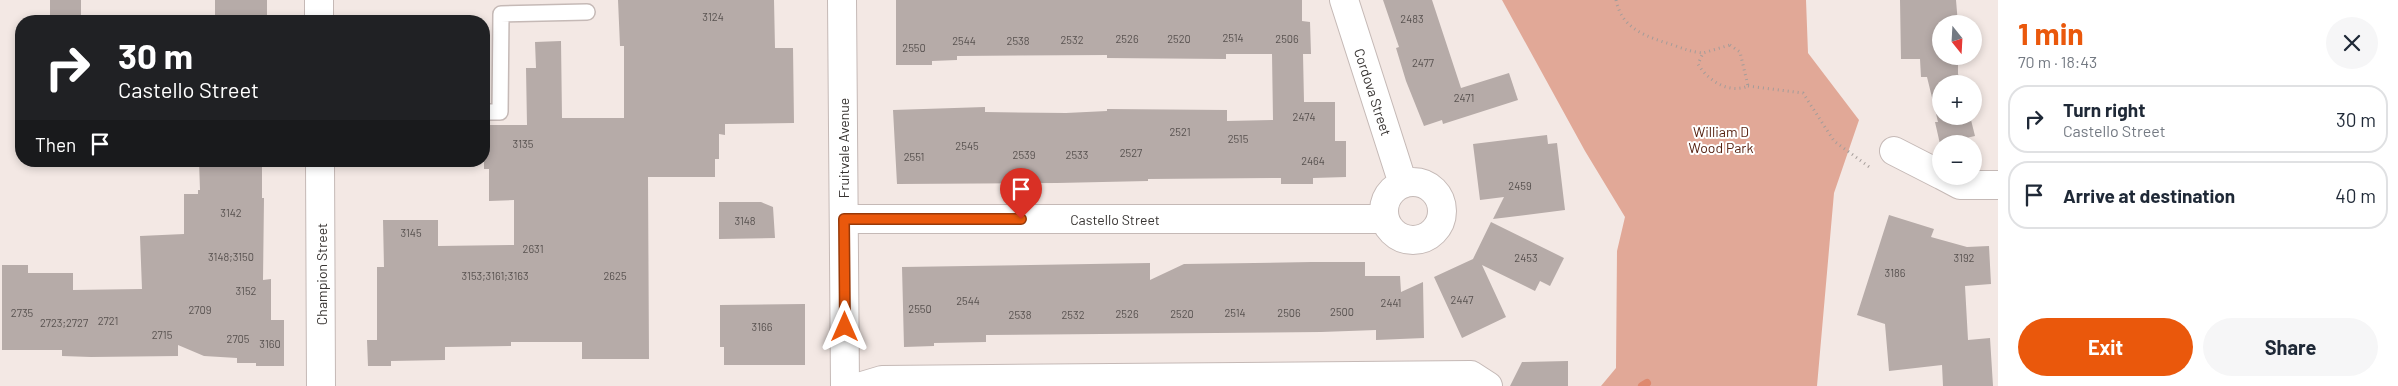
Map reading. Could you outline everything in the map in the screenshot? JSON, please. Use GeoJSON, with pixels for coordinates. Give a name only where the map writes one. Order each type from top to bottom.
{"type":"FeatureCollection","features":[{"type":"Feature","properties":{"kind":"street"},"geometry":{"type":"LineString","coordinates":[[319,0],[319,15]]}},
{"type":"Feature","properties":{"kind":"street","name":"Fruitvale Avenue"},"geometry":{"type":"LineString","coordinates":[[842,0],[845,386]]}},
{"type":"Feature","properties":{"kind":"street","name":"Cordova Street"},"geometry":{"type":"LineString","coordinates":[[1344,0],[1403,184]]}},
{"type":"Feature","properties":{"kind":"street"},"geometry":{"type":"LineString","coordinates":[[1894,151],[1932,171]]}},
{"type":"Feature","properties":{"kind":"street","name":"Champion Street"},"geometry":{"type":"LineString","coordinates":[[320,167],[321,386]]}},
{"type":"Feature","properties":{"kind":"street"},"geometry":{"type":"LineString","coordinates":[[1413,182],[1423,184],[1438,196],[1442,205],[1439,224],[1425,238],[1405,239],[1396,235],[1389,228],[1385,219],[1386,202],[1396,188],[1403,184],[1413,182]]}},
{"type":"Feature","properties":{"kind":"street"},"geometry":{"type":"LineString","coordinates":[[1982,185],[1998,185]]}},
{"type":"Feature","properties":{"kind":"street","name":"Castello Street"},"geometry":{"type":"LineString","coordinates":[[844,219],[1385,219]]}},
{"type":"Feature","properties":{"kind":"street"},"geometry":{"type":"LineString","coordinates":[[862,386],[882,380],[1480,381]]}},
{"type":"Feature","properties":{"kind":"lane"},"geometry":{"type":"LineString","coordinates":[[490,112],[500,112],[501,14],[587,12]]}},
{"type":"Feature","properties":{"kind":"path"},"geometry":{"type":"LineString","coordinates":[[1616,0],[1622,16],[1632,28],[1649,38],[1691,52],[1703,53],[1730,45],[1740,52],[1748,86]]}},
{"type":"Feature","properties":{"kind":"path"},"geometry":{"type":"LineString","coordinates":[[1703,53],[1698,64],[1707,77],[1724,86],[1738,90],[1748,86],[1803,93],[1834,141],[1880,175]]}},
{"type":"Feature","properties":{"kind":"green space","name":"William D Wood Park"},"geometry":{"type":"Polygon","coordinates":[[[1502,0],[1806,0],[1808,53],[1859,120],[1834,193],[1817,386],[1601,386],[1616,368],[1617,251],[1625,217],[1585,151],[1502,0]]]}},
{"type":"Feature","properties":{"kind":"building"},"geometry":{"type":"Polygon","coordinates":[[[50,0],[81,0],[81,15],[50,15],[50,0]]]}},
{"type":"Feature","properties":{"kind":"building"},"geometry":{"type":"Polygon","coordinates":[[[215,0],[267,0],[267,15],[215,15],[215,0]]]}},
{"type":"Feature","properties":{"kind":"building"},"geometry":{"type":"Polygon","coordinates":[[[618,0],[774,0],[775,48],[793,48],[794,123],[725,124],[725,135],[719,134],[719,159],[715,159],[715,177],[648,177],[649,359],[582,359],[582,342],[511,342],[511,346],[445,347],[445,360],[391,361],[391,366],[368,366],[367,340],[377,340],[377,267],[384,267],[383,220],[438,220],[438,246],[514,245],[514,200],[489,201],[489,169],[484,169],[484,167],[490,167],[490,125],[527,125],[526,68],[536,68],[535,42],[561,41],[562,118],[624,118],[624,46],[620,46],[618,0]]]}},
{"type":"Feature","properties":{"kind":"building"},"geometry":{"type":"Polygon","coordinates":[[[896,0],[1302,0],[1302,21],[1310,22],[1311,54],[1303,54],[1304,102],[1335,102],[1335,141],[1346,141],[1346,177],[1313,178],[1313,184],[1281,184],[1281,178],[897,184],[893,110],[985,107],[985,112],[1066,113],[1107,111],[1107,109],[1227,110],[1227,121],[1273,120],[1272,54],[1226,54],[1226,59],[1107,58],[1107,55],[957,56],[957,60],[932,61],[932,65],[896,65],[896,0]]]}},
{"type":"Feature","properties":{"kind":"building"},"geometry":{"type":"Polygon","coordinates":[[[1383,0],[1432,0],[1461,88],[1509,73],[1518,100],[1443,124],[1442,120],[1424,126],[1406,81],[1396,48],[1399,47],[1383,0]]]}},
{"type":"Feature","properties":{"kind":"building"},"geometry":{"type":"Polygon","coordinates":[[[1900,0],[1956,0],[1957,15],[1932,15],[1932,65],[1958,65],[1958,75],[1932,75],[1932,97],[1927,77],[1921,77],[1920,59],[1901,59],[1900,0]]]}},
{"type":"Feature","properties":{"kind":"building"},"geometry":{"type":"Polygon","coordinates":[[[1936,125],[1972,125],[1975,135],[1938,135],[1936,125]]]}},
{"type":"Feature","properties":{"kind":"building"},"geometry":{"type":"Polygon","coordinates":[[[1547,135],[1548,144],[1557,143],[1565,210],[1493,219],[1504,197],[1480,200],[1473,144],[1547,135]]]}},
{"type":"Feature","properties":{"kind":"building"},"geometry":{"type":"Polygon","coordinates":[[[199,167],[262,167],[262,198],[264,198],[263,280],[271,279],[271,320],[284,320],[284,366],[256,366],[256,363],[237,363],[237,358],[204,356],[178,345],[178,356],[91,357],[62,356],[62,350],[2,350],[2,265],[28,265],[28,273],[73,273],[73,290],[142,289],[140,236],[184,234],[184,194],[198,194],[198,190],[200,190],[199,167]]]}},
{"type":"Feature","properties":{"kind":"building"},"geometry":{"type":"Polygon","coordinates":[[[719,202],[761,202],[773,207],[775,238],[719,239],[719,202]]]}},
{"type":"Feature","properties":{"kind":"building"},"geometry":{"type":"Polygon","coordinates":[[[1889,215],[1934,229],[1931,237],[1967,247],[1989,246],[1991,284],[1965,286],[1968,340],[1990,338],[1993,386],[1943,386],[1942,365],[1889,371],[1885,324],[1857,315],[1889,215]]]}},
{"type":"Feature","properties":{"kind":"building"},"geometry":{"type":"Polygon","coordinates":[[[1491,222],[1564,258],[1550,286],[1540,281],[1535,291],[1482,265],[1506,317],[1462,338],[1434,277],[1473,259],[1491,222]]]}},
{"type":"Feature","properties":{"kind":"building"},"geometry":{"type":"Polygon","coordinates":[[[1365,262],[1365,276],[1400,276],[1401,292],[1423,282],[1424,338],[1376,340],[1376,330],[986,335],[986,342],[934,343],[934,346],[904,347],[902,267],[1150,263],[1150,280],[1184,264],[1365,262]]]}},
{"type":"Feature","properties":{"kind":"building"},"geometry":{"type":"Polygon","coordinates":[[[805,304],[805,365],[724,365],[724,347],[720,347],[720,305],[805,304]]]}},
{"type":"Feature","properties":{"kind":"building"},"geometry":{"type":"Polygon","coordinates":[[[1568,361],[1568,386],[1510,386],[1522,362],[1568,361]]]}},
{"type":"Feature","properties":{"kind":"waterway"},"geometry":{"type":"LineString","coordinates":[[1642,386],[1647,383]]}},
{"type":"Feature","properties":{"kind":"route"},"geometry":{"type":"LineString","coordinates":[[845,327],[844,219],[1021,219]]}}]}
